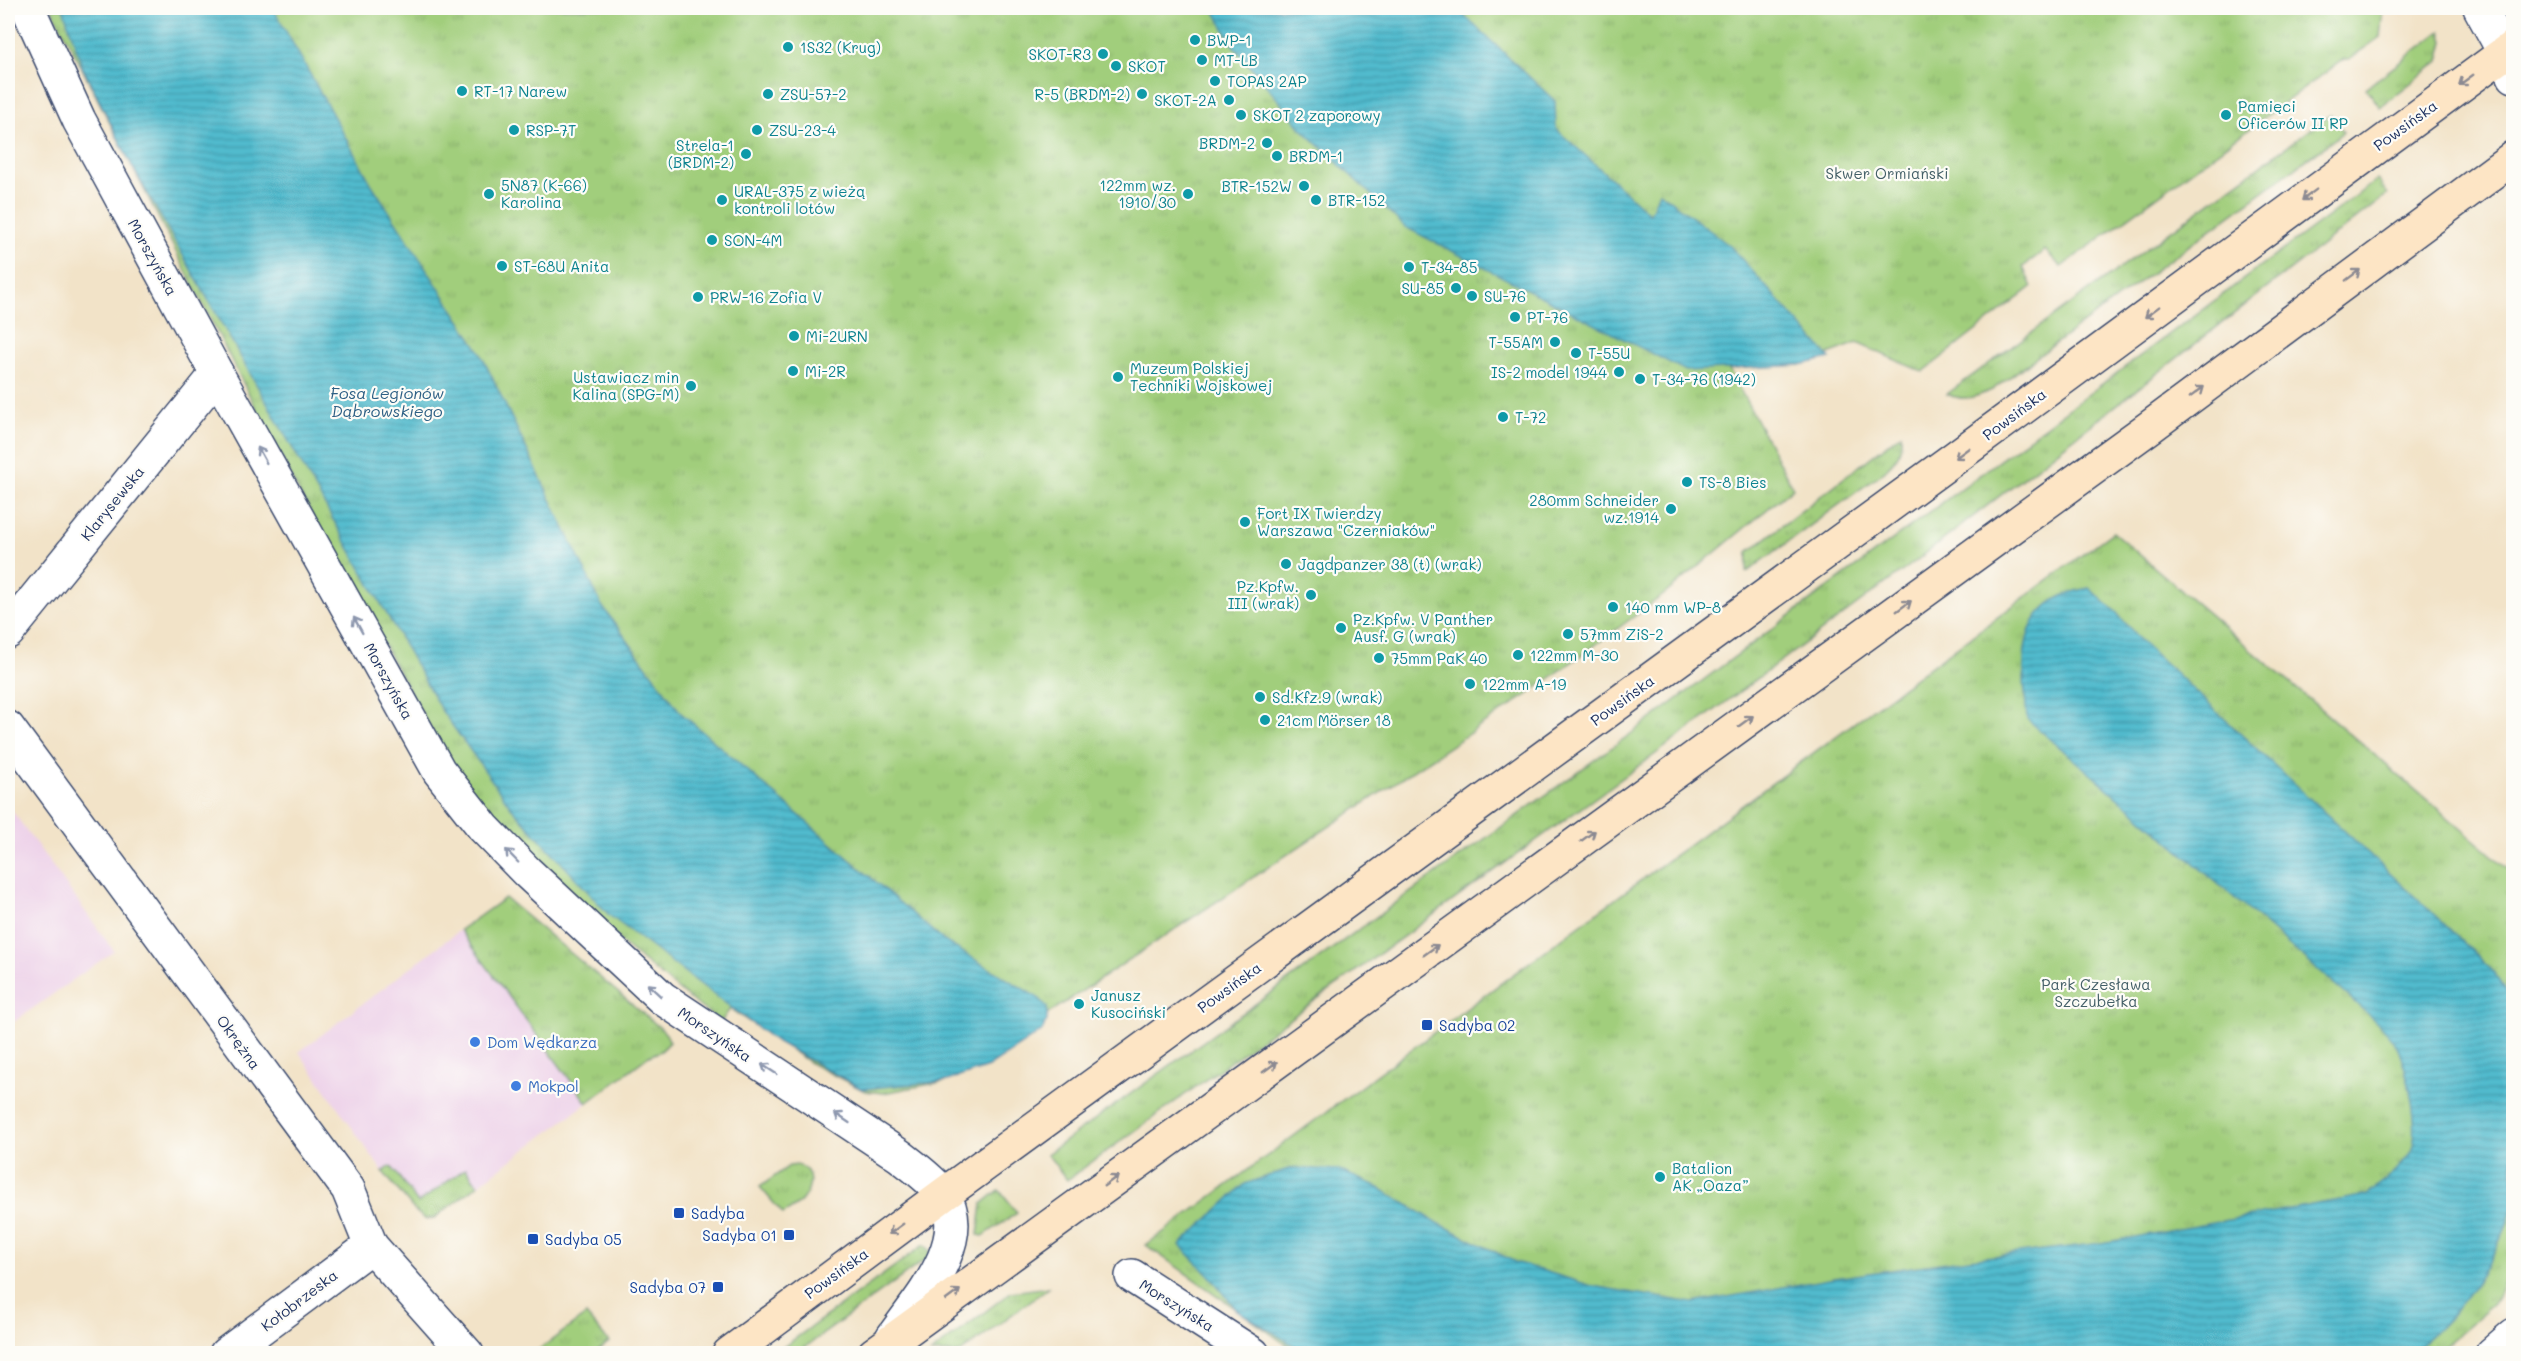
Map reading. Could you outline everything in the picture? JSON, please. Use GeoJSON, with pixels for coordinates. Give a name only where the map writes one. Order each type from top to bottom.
{"type":"FeatureCollection","features":[{"type":"Feature","properties":{"kind":"main road","name":"Powsińska"},"geometry":{"type":"LineString","coordinates":[[729,1353],[943,1194],[2510,58]]}},
{"type":"Feature","properties":{"kind":"main road"},"geometry":{"type":"LineString","coordinates":[[881,1348],[2150,427],[2514,157]]}},
{"type":"Feature","properties":{"kind":"street","name":"Morszyńska"},"geometry":{"type":"LineString","coordinates":[[28,8],[79,120],[217,374],[439,771],[484,828],[527,872],[662,998],[900,1156],[943,1194]]}},
{"type":"Feature","properties":{"kind":"street"},"geometry":{"type":"LineString","coordinates":[[2480,8],[2510,58]]}},
{"type":"Feature","properties":{"kind":"street","name":"Klarysewska"},"geometry":{"type":"LineString","coordinates":[[8,632],[217,374]]}},
{"type":"Feature","properties":{"kind":"street","name":"Okrężna"},"geometry":{"type":"LineString","coordinates":[[8,728],[348,1189],[371,1246],[467,1353]]}},
{"type":"Feature","properties":{"kind":"street"},"geometry":{"type":"LineString","coordinates":[[881,1348],[930,1286],[943,1262],[952,1236],[951,1216],[943,1194]]}},
{"type":"Feature","properties":{"kind":"street","name":"Kołobrzeska"},"geometry":{"type":"LineString","coordinates":[[226,1353],[371,1246]]}},
{"type":"Feature","properties":{"kind":"street","name":"Morszyńska"},"geometry":{"type":"LineString","coordinates":[[1132,1276],[1253,1353]]}},
{"type":"Feature","properties":{"kind":"street"},"geometry":{"type":"LineString","coordinates":[[2492,1353],[2514,1335]]}},
{"type":"Feature","properties":{"kind":"shaded area"},"geometry":{"type":"Polygon","coordinates":[[[8,805],[114,951],[8,1026],[8,805]]]}},
{"type":"Feature","properties":{"kind":"shaded area"},"geometry":{"type":"Polygon","coordinates":[[[460,930],[587,1103],[478,1185],[466,1168],[418,1203],[391,1166],[383,1172],[299,1052],[460,930]]]}},
{"type":"Feature","properties":{"kind":"green space","name":"Skwer Ormiański"},"geometry":{"type":"Polygon","coordinates":[[[51,8],[2383,8],[2380,37],[2349,59],[2344,59],[2061,267],[2045,250],[2023,267],[2032,287],[1923,372],[1857,343],[1800,365],[1729,369],[1793,488],[1666,593],[1527,695],[947,1081],[883,1093],[865,1091],[812,1064],[730,1009],[721,1022],[696,1004],[627,948],[546,872],[483,805],[445,755],[299,492],[51,8]]]}},
{"type":"Feature","properties":{"kind":"green space"},"geometry":{"type":"Polygon","coordinates":[[[2441,31],[2444,41],[2439,61],[2380,107],[2366,88],[2441,31]]]}},
{"type":"Feature","properties":{"kind":"green space"},"geometry":{"type":"Polygon","coordinates":[[[2331,114],[2344,132],[1992,390],[1970,398],[1959,398],[1947,394],[2331,114]]]}},
{"type":"Feature","properties":{"kind":"green space"},"geometry":{"type":"Polygon","coordinates":[[[2377,180],[2388,194],[1916,561],[1657,753],[1067,1180],[1047,1154],[1636,730],[2377,180]]]}},
{"type":"Feature","properties":{"kind":"green space"},"geometry":{"type":"Polygon","coordinates":[[[1901,434],[1897,457],[1881,474],[1747,572],[1748,552],[1901,434]]]}},
{"type":"Feature","properties":{"kind":"green space","name":"Park Czesława Szczubełka"},"geometry":{"type":"Polygon","coordinates":[[[2113,532],[2513,873],[2513,1265],[2494,1304],[2436,1353],[1298,1353],[1146,1245],[2113,532]]]}},
{"type":"Feature","properties":{"kind":"green space"},"geometry":{"type":"Polygon","coordinates":[[[505,898],[658,1026],[670,1042],[661,1051],[649,1056],[587,1103],[460,930],[505,898]]]}},
{"type":"Feature","properties":{"kind":"green space"},"geometry":{"type":"Polygon","coordinates":[[[391,1166],[418,1203],[466,1168],[478,1185],[434,1218],[425,1219],[415,1211],[383,1172],[391,1166]]]}},
{"type":"Feature","properties":{"kind":"green space"},"geometry":{"type":"Polygon","coordinates":[[[789,1166],[803,1167],[809,1175],[808,1190],[796,1206],[783,1214],[760,1187],[789,1166]]]}},
{"type":"Feature","properties":{"kind":"green space"},"geometry":{"type":"Polygon","coordinates":[[[999,1190],[1017,1213],[983,1236],[978,1235],[982,1204],[999,1190]]]}},
{"type":"Feature","properties":{"kind":"green space"},"geometry":{"type":"Polygon","coordinates":[[[924,1245],[930,1250],[930,1256],[797,1353],[774,1354],[924,1245]]]}},
{"type":"Feature","properties":{"kind":"green space"},"geometry":{"type":"Polygon","coordinates":[[[1049,1287],[960,1353],[931,1353],[1011,1292],[1049,1287]]]}},
{"type":"Feature","properties":{"kind":"green space"},"geometry":{"type":"Polygon","coordinates":[[[586,1315],[609,1342],[594,1353],[534,1353],[586,1315]]]}},
{"type":"Feature","properties":{"kind":"water","name":"Fosa Legionów Dąbrowskiego"},"geometry":{"type":"Polygon","coordinates":[[[63,8],[273,8],[372,185],[479,350],[602,606],[681,713],[944,941],[1040,999],[1047,1007],[1047,1020],[1042,1031],[988,1067],[947,1081],[862,1089],[774,1040],[609,915],[511,807],[442,711],[131,164],[82,66],[63,8]]]}},
{"type":"Feature","properties":{"kind":"water"},"geometry":{"type":"Polygon","coordinates":[[[1213,8],[1456,8],[1555,101],[1556,129],[1650,214],[1659,192],[1730,246],[1830,358],[1800,365],[1686,371],[1405,227],[1302,129],[1233,45],[1213,8]]]}},
{"type":"Feature","properties":{"kind":"water"},"geometry":{"type":"Polygon","coordinates":[[[2089,588],[2116,612],[2139,639],[2458,937],[2495,974],[2513,1000],[2513,1206],[2496,1249],[2472,1289],[2442,1325],[2407,1354],[1306,1353],[1237,1310],[1210,1276],[1180,1245],[1245,1184],[1291,1168],[1338,1170],[1374,1185],[1438,1223],[1515,1262],[1592,1286],[1693,1303],[1835,1278],[2102,1243],[2367,1195],[2401,1165],[2410,1153],[2413,1144],[2412,1099],[2405,1067],[2392,1039],[2347,995],[2027,719],[2024,684],[2025,650],[2035,619],[2046,606],[2062,596],[2089,588]]]}},
{"type":"Feature","properties":{"kind":"place","name":"BWP-1"},"geometry":{"type":"Point","coordinates":[1195,40]}},
{"type":"Feature","properties":{"kind":"place","name":"1S32 (Krug)"},"geometry":{"type":"Point","coordinates":[788,47]}},
{"type":"Feature","properties":{"kind":"place","name":"SKOT-R3"},"geometry":{"type":"Point","coordinates":[1103,54]}},
{"type":"Feature","properties":{"kind":"place","name":"MT-LB"},"geometry":{"type":"Point","coordinates":[1202,60]}},
{"type":"Feature","properties":{"kind":"place","name":"SKOT"},"geometry":{"type":"Point","coordinates":[1116,66]}},
{"type":"Feature","properties":{"kind":"place","name":"TOPAS 2AP"},"geometry":{"type":"Point","coordinates":[1215,81]}},
{"type":"Feature","properties":{"kind":"place","name":"RT-17 Narew"},"geometry":{"type":"Point","coordinates":[462,91]}},
{"type":"Feature","properties":{"kind":"place","name":"ZSU-57-2"},"geometry":{"type":"Point","coordinates":[768,94]}},
{"type":"Feature","properties":{"kind":"place","name":"R-5 (BRDM-2)"},"geometry":{"type":"Point","coordinates":[1142,94]}},
{"type":"Feature","properties":{"kind":"place","name":"SKOT-2A"},"geometry":{"type":"Point","coordinates":[1229,100]}},
{"type":"Feature","properties":{"kind":"place","name":"SKOT 2 zaporowy"},"geometry":{"type":"Point","coordinates":[1241,115]}},
{"type":"Feature","properties":{"kind":"place","name":"Pamięci Oficerów II RP"},"geometry":{"type":"Point","coordinates":[2226,115]}},
{"type":"Feature","properties":{"kind":"place","name":"RSP-7T"},"geometry":{"type":"Point","coordinates":[514,130]}},
{"type":"Feature","properties":{"kind":"place","name":"ZSU-23-4"},"geometry":{"type":"Point","coordinates":[757,130]}},
{"type":"Feature","properties":{"kind":"place","name":"BRDM-2"},"geometry":{"type":"Point","coordinates":[1267,143]}},
{"type":"Feature","properties":{"kind":"place","name":"Strela-1 (BRDM-2)"},"geometry":{"type":"Point","coordinates":[746,154]}},
{"type":"Feature","properties":{"kind":"place","name":"BRDM-1"},"geometry":{"type":"Point","coordinates":[1277,156]}},
{"type":"Feature","properties":{"kind":"place","name":"BTR-152W"},"geometry":{"type":"Point","coordinates":[1304,186]}},
{"type":"Feature","properties":{"kind":"place","name":"5N87 (K-66) Karolina"},"geometry":{"type":"Point","coordinates":[489,194]}},
{"type":"Feature","properties":{"kind":"place","name":"122mm wz. 1910/30"},"geometry":{"type":"Point","coordinates":[1188,194]}},
{"type":"Feature","properties":{"kind":"place","name":"URAL-375 z wieżą kontroli lotów"},"geometry":{"type":"Point","coordinates":[722,200]}},
{"type":"Feature","properties":{"kind":"place","name":"BTR-152"},"geometry":{"type":"Point","coordinates":[1316,200]}},
{"type":"Feature","properties":{"kind":"place","name":"SON-4M"},"geometry":{"type":"Point","coordinates":[712,240]}},
{"type":"Feature","properties":{"kind":"place","name":"ST-68U Anita"},"geometry":{"type":"Point","coordinates":[502,266]}},
{"type":"Feature","properties":{"kind":"place","name":"T-34-85"},"geometry":{"type":"Point","coordinates":[1409,267]}},
{"type":"Feature","properties":{"kind":"place","name":"SU-85"},"geometry":{"type":"Point","coordinates":[1456,288]}},
{"type":"Feature","properties":{"kind":"place","name":"SU-76"},"geometry":{"type":"Point","coordinates":[1472,296]}},
{"type":"Feature","properties":{"kind":"place","name":"PRW-16 Zofia V"},"geometry":{"type":"Point","coordinates":[698,297]}},
{"type":"Feature","properties":{"kind":"place","name":"PT-76"},"geometry":{"type":"Point","coordinates":[1515,317]}},
{"type":"Feature","properties":{"kind":"place","name":"Mi-2URN"},"geometry":{"type":"Point","coordinates":[794,336]}},
{"type":"Feature","properties":{"kind":"place","name":"T-55AM"},"geometry":{"type":"Point","coordinates":[1555,342]}},
{"type":"Feature","properties":{"kind":"place","name":"T-55U"},"geometry":{"type":"Point","coordinates":[1576,353]}},
{"type":"Feature","properties":{"kind":"place","name":"Mi-2R"},"geometry":{"type":"Point","coordinates":[793,371]}},
{"type":"Feature","properties":{"kind":"place","name":"IS-2 model 1944"},"geometry":{"type":"Point","coordinates":[1619,372]}},
{"type":"Feature","properties":{"kind":"place","name":"Muzeum Polskiej Techniki Wojskowej"},"geometry":{"type":"Point","coordinates":[1118,377]}},
{"type":"Feature","properties":{"kind":"place","name":"T-34-76 (1942)"},"geometry":{"type":"Point","coordinates":[1640,379]}},
{"type":"Feature","properties":{"kind":"place","name":"Ustawiacz min Kalina (SPG-M)"},"geometry":{"type":"Point","coordinates":[691,386]}},
{"type":"Feature","properties":{"kind":"place","name":"T-72"},"geometry":{"type":"Point","coordinates":[1503,417]}},
{"type":"Feature","properties":{"kind":"place","name":"TS-8 Bies"},"geometry":{"type":"Point","coordinates":[1687,482]}},
{"type":"Feature","properties":{"kind":"place","name":"280mm Schneider wz.1914"},"geometry":{"type":"Point","coordinates":[1671,509]}},
{"type":"Feature","properties":{"kind":"place","name":"Fort IX Twierdzy Warszawa \"Czerniaków\""},"geometry":{"type":"Point","coordinates":[1245,522]}},
{"type":"Feature","properties":{"kind":"place","name":"Jagdpanzer 38 (t) (wrak)"},"geometry":{"type":"Point","coordinates":[1286,564]}},
{"type":"Feature","properties":{"kind":"place","name":"Pz.Kpfw. III (wrak)"},"geometry":{"type":"Point","coordinates":[1311,595]}},
{"type":"Feature","properties":{"kind":"place","name":"140 mm WP-8"},"geometry":{"type":"Point","coordinates":[1613,607]}},
{"type":"Feature","properties":{"kind":"place","name":"Pz.Kpfw. V Panther Ausf. G (wrak)"},"geometry":{"type":"Point","coordinates":[1341,628]}},
{"type":"Feature","properties":{"kind":"place","name":"57mm ZiS-2"},"geometry":{"type":"Point","coordinates":[1568,634]}},
{"type":"Feature","properties":{"kind":"place","name":"122mm M-30"},"geometry":{"type":"Point","coordinates":[1518,655]}},
{"type":"Feature","properties":{"kind":"place","name":"75mm PaK 40"},"geometry":{"type":"Point","coordinates":[1379,658]}},
{"type":"Feature","properties":{"kind":"place","name":"122mm A-19"},"geometry":{"type":"Point","coordinates":[1470,684]}},
{"type":"Feature","properties":{"kind":"place","name":"Sd.Kfz.9 (wrak)"},"geometry":{"type":"Point","coordinates":[1260,697]}},
{"type":"Feature","properties":{"kind":"place","name":"21cm Mörser 18"},"geometry":{"type":"Point","coordinates":[1265,720]}},
{"type":"Feature","properties":{"kind":"place","name":"Janusz Kusociński"},"geometry":{"type":"Point","coordinates":[1079,1004]}},
{"type":"Feature","properties":{"kind":"place","name":"Sadyba 02"},"geometry":{"type":"Point","coordinates":[1427,1025]}},
{"type":"Feature","properties":{"kind":"place","name":"Dom Wędkarza"},"geometry":{"type":"Point","coordinates":[475,1042]}},
{"type":"Feature","properties":{"kind":"place","name":"Mokpol"},"geometry":{"type":"Point","coordinates":[516,1086]}},
{"type":"Feature","properties":{"kind":"place","name":"Batalion AK „Oaza”"},"geometry":{"type":"Point","coordinates":[1660,1177]}},
{"type":"Feature","properties":{"kind":"place","name":"Sadyba"},"geometry":{"type":"Point","coordinates":[679,1213]}},
{"type":"Feature","properties":{"kind":"place","name":"Sadyba 01"},"geometry":{"type":"Point","coordinates":[789,1235]}},
{"type":"Feature","properties":{"kind":"place","name":"Sadyba 05"},"geometry":{"type":"Point","coordinates":[533,1239]}},
{"type":"Feature","properties":{"kind":"place","name":"Sadyba 07"},"geometry":{"type":"Point","coordinates":[718,1287]}}]}
